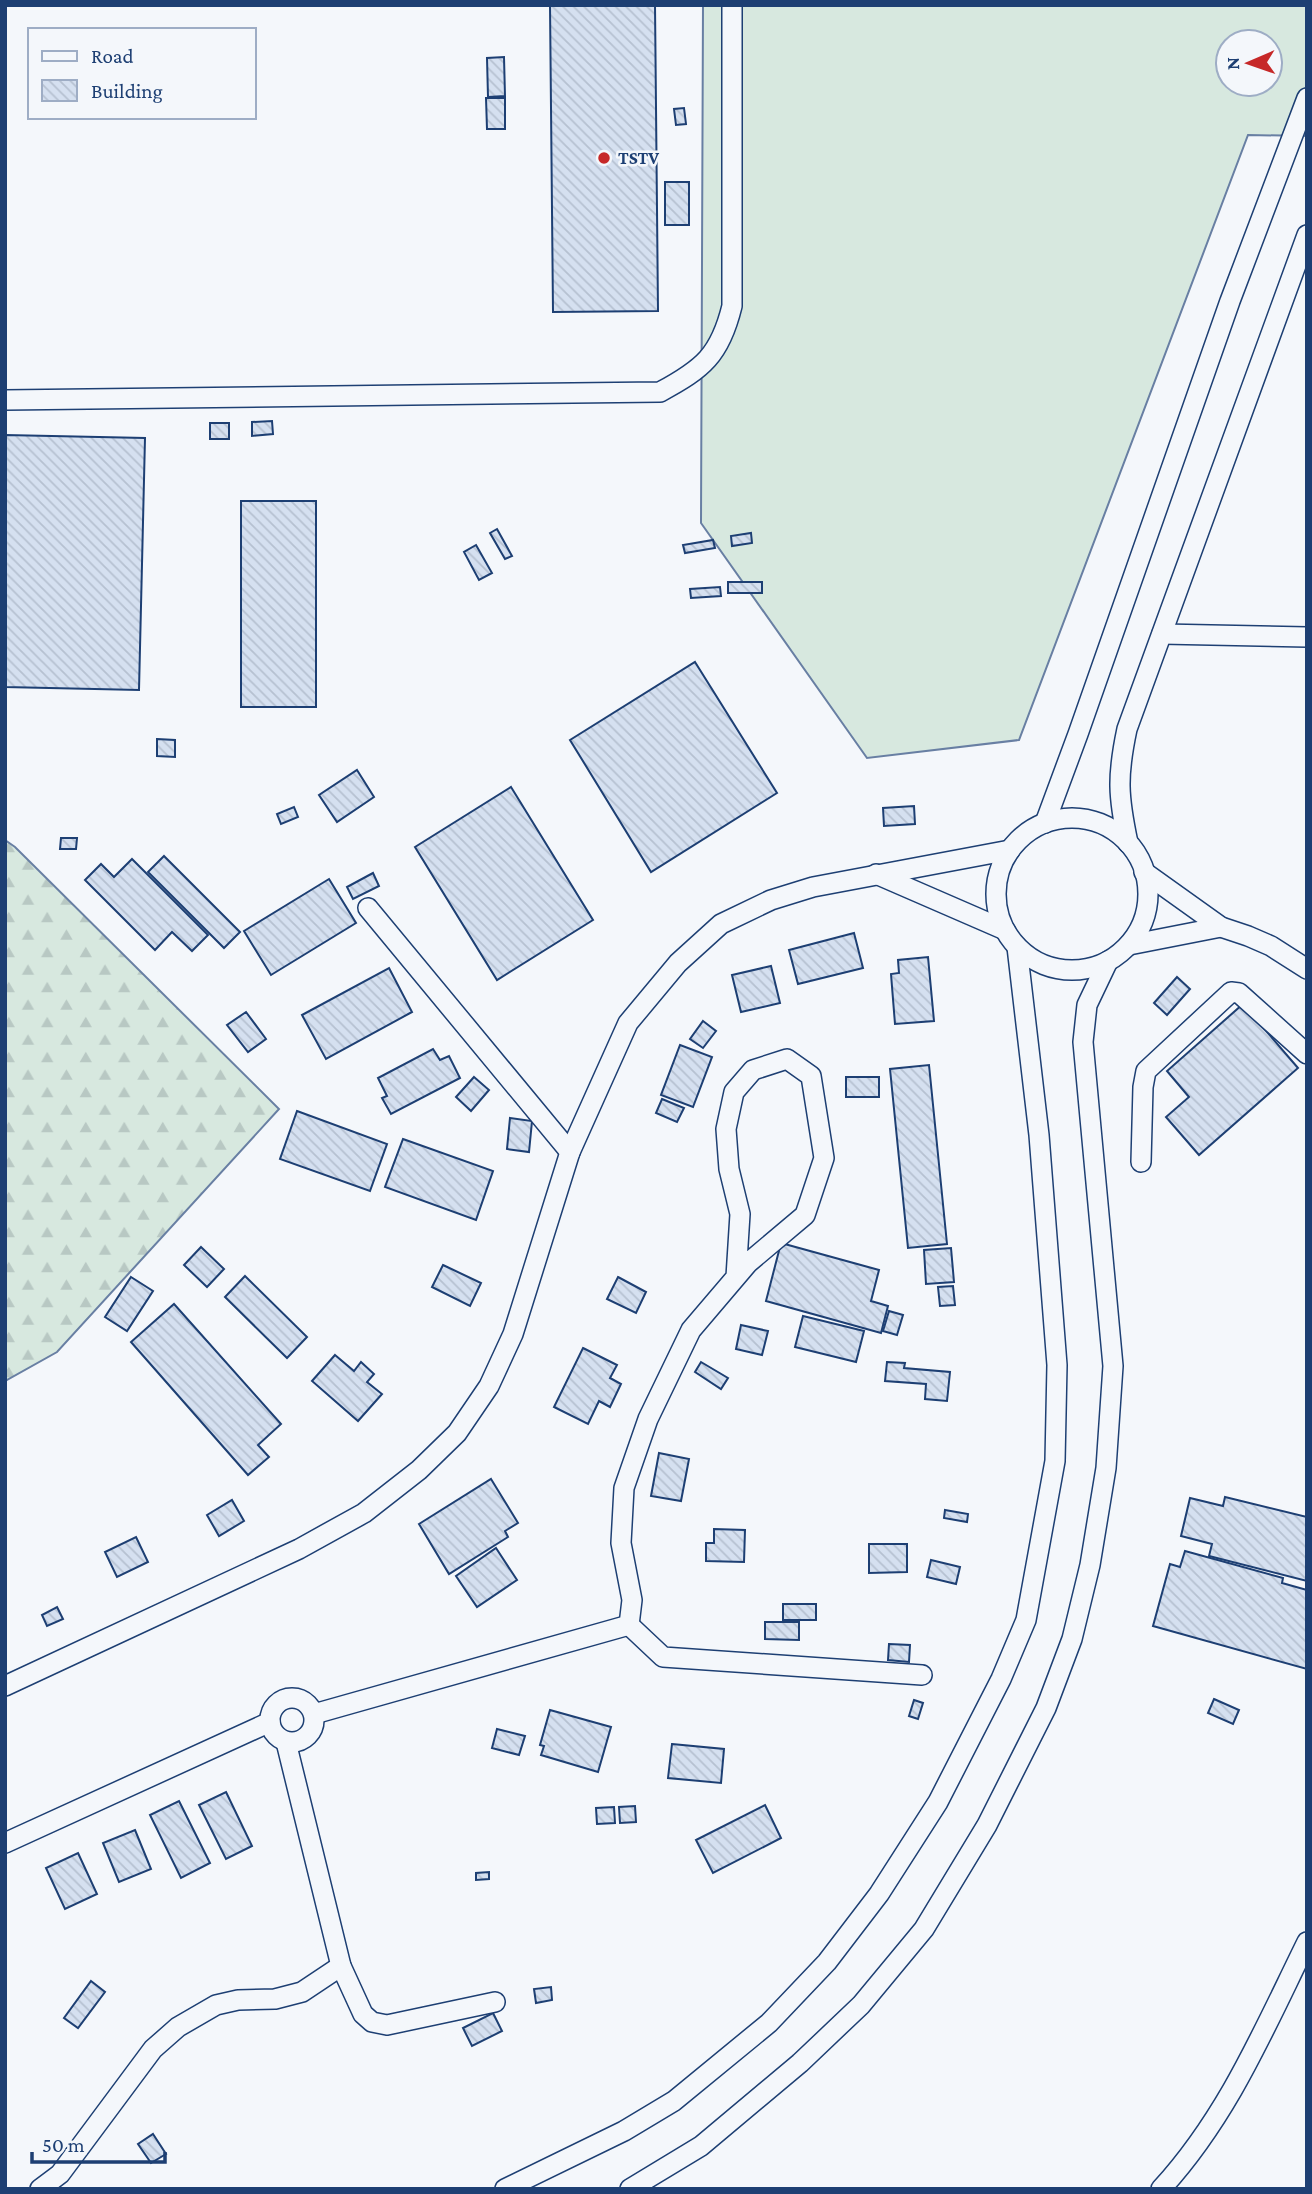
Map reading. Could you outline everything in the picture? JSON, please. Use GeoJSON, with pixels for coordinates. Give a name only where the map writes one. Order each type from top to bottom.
{"type":"FeatureCollection","features":[{"type":"Feature","properties":{"kind":"street"},"geometry":{"type":"LineString","coordinates":[[5,400],[660,391],[683,380],[701,368],[713,352],[726,332],[732,306],[732,5]]}},
{"type":"Feature","properties":{"kind":"street"},"geometry":{"type":"LineString","coordinates":[[1045,822],[1230,301],[1307,98]]}},
{"type":"Feature","properties":{"kind":"street"},"geometry":{"type":"LineString","coordinates":[[1128,842],[1119,801],[1119,764],[1127,729],[1307,234]]}},
{"type":"Feature","properties":{"kind":"street"},"geometry":{"type":"LineString","coordinates":[[1162,634],[1307,637]]}},
{"type":"Feature","properties":{"kind":"street"},"geometry":{"type":"LineString","coordinates":[[1067,818],[1089,820],[1110,828],[1128,842],[1144,872],[1147,897],[1142,922],[1129,945],[1108,961],[1084,969],[1059,969],[1037,962],[1017,947],[1005,930],[998,911],[996,891],[999,870],[1010,850],[1025,834],[1045,822],[1067,818]]}},
{"type":"Feature","properties":{"kind":"street"},"geometry":{"type":"LineString","coordinates":[[5,1686],[299,1549],[364,1513],[419,1470],[457,1433],[489,1385],[513,1334],[569,1152],[628,1023],[678,963],[722,924],[771,900],[813,887],[1010,850]]}},
{"type":"Feature","properties":{"kind":"street"},"geometry":{"type":"LineString","coordinates":[[1144,872],[1221,927],[1271,946],[1307,969]]}},
{"type":"Feature","properties":{"kind":"street"},"geometry":{"type":"LineString","coordinates":[[876,874],[1005,930]]}},
{"type":"Feature","properties":{"kind":"street"},"geometry":{"type":"LineString","coordinates":[[368,908],[569,1152]]}},
{"type":"Feature","properties":{"kind":"street"},"geometry":{"type":"LineString","coordinates":[[1129,945],[1221,927]]}},
{"type":"Feature","properties":{"kind":"street"},"geometry":{"type":"LineString","coordinates":[[505,2189],[624,2131],[674,2101],[769,2023],[827,1962],[879,1894],[938,1802],[1001,1679],[1026,1620],[1055,1461],[1057,1364],[1039,1135],[1017,947]]}},
{"type":"Feature","properties":{"kind":"street"},"geometry":{"type":"LineString","coordinates":[[630,2189],[701,2146],[800,2063],[861,2005],[924,1929],[987,1825],[1046,1708],[1072,1639],[1087,1578],[1106,1468],[1114,1366],[1083,1042],[1087,1005],[1108,961]]}},
{"type":"Feature","properties":{"kind":"street"},"geometry":{"type":"LineString","coordinates":[[1141,1161],[1143,1087],[1146,1071],[1231,992],[1239,993],[1307,1054]]}},
{"type":"Feature","properties":{"kind":"street"},"geometry":{"type":"LineString","coordinates":[[629,1625],[632,1600],[621,1543],[624,1488],[648,1419],[691,1330],[748,1263],[805,1215],[824,1158],[811,1076],[787,1059],[753,1070],[734,1092],[726,1129],[729,1169],[740,1214],[736,1277]]}},
{"type":"Feature","properties":{"kind":"street"},"geometry":{"type":"LineString","coordinates":[[629,1625],[663,1657],[922,1675]]}},
{"type":"Feature","properties":{"kind":"street"},"geometry":{"type":"LineString","coordinates":[[314,1714],[629,1625]]}},
{"type":"Feature","properties":{"kind":"street"},"geometry":{"type":"LineString","coordinates":[[290,1697],[305,1702],[314,1714],[314,1722],[308,1736],[293,1743],[286,1742],[273,1733],[271,1710],[276,1704],[290,1697]]}},
{"type":"Feature","properties":{"kind":"street"},"geometry":{"type":"LineString","coordinates":[[5,1843],[270,1722]]}},
{"type":"Feature","properties":{"kind":"street"},"geometry":{"type":"LineString","coordinates":[[286,1742],[341,1966],[363,2014],[372,2021],[387,2025],[495,2002]]}},
{"type":"Feature","properties":{"kind":"street"},"geometry":{"type":"LineString","coordinates":[[1161,2189],[1182,2166],[1233,2092],[1307,1942]]}},
{"type":"Feature","properties":{"kind":"street"},"geometry":{"type":"LineString","coordinates":[[40,2189],[60,2174],[153,2049],[178,2027],[216,2005],[238,2000],[275,1999],[302,1992],[341,1966]]}},
{"type":"Feature","properties":{"kind":"green space"},"geometry":{"type":"Polygon","coordinates":[[[703,5],[1307,5],[1307,136],[1248,135],[1019,740],[867,758],[701,523],[703,5]]]}},
{"type":"Feature","properties":{"kind":"green space"},"geometry":{"type":"Polygon","coordinates":[[[5,840],[279,1109],[57,1352],[5,1381],[5,840]]]}},
{"type":"Feature","properties":{"kind":"building","name":"TSTV"},"geometry":{"type":"Polygon","coordinates":[[[550,5],[655,5],[658,311],[553,312],[550,5]]]}},
{"type":"Feature","properties":{"kind":"building"},"geometry":{"type":"Polygon","coordinates":[[[504,57],[505,96],[488,97],[487,58],[504,57]]]}},
{"type":"Feature","properties":{"kind":"building"},"geometry":{"type":"Polygon","coordinates":[[[486,98],[505,98],[505,129],[487,129],[486,98]]]}},
{"type":"Feature","properties":{"kind":"building"},"geometry":{"type":"Polygon","coordinates":[[[684,108],[686,124],[676,125],[674,109],[684,108]]]}},
{"type":"Feature","properties":{"kind":"building"},"geometry":{"type":"Polygon","coordinates":[[[665,182],[689,182],[689,225],[665,225],[665,182]]]}},
{"type":"Feature","properties":{"kind":"building"},"geometry":{"type":"Polygon","coordinates":[[[272,421],[273,434],[252,436],[252,422],[272,421]]]}},
{"type":"Feature","properties":{"kind":"building"},"geometry":{"type":"Polygon","coordinates":[[[210,423],[229,423],[229,439],[210,439],[210,423]]]}},
{"type":"Feature","properties":{"kind":"building"},"geometry":{"type":"Polygon","coordinates":[[[5,435],[145,438],[139,690],[5,687],[5,435]]]}},
{"type":"Feature","properties":{"kind":"building"},"geometry":{"type":"Polygon","coordinates":[[[241,501],[316,501],[316,707],[241,707],[241,501]]]}},
{"type":"Feature","properties":{"kind":"building"},"geometry":{"type":"Polygon","coordinates":[[[497,529],[512,556],[505,559],[490,533],[497,529]]]}},
{"type":"Feature","properties":{"kind":"building"},"geometry":{"type":"Polygon","coordinates":[[[751,533],[752,543],[732,546],[731,536],[751,533]]]}},
{"type":"Feature","properties":{"kind":"building"},"geometry":{"type":"Polygon","coordinates":[[[713,540],[715,548],[685,553],[683,545],[713,540]]]}},
{"type":"Feature","properties":{"kind":"building"},"geometry":{"type":"Polygon","coordinates":[[[476,545],[492,573],[479,580],[464,552],[476,545]]]}},
{"type":"Feature","properties":{"kind":"building"},"geometry":{"type":"Polygon","coordinates":[[[728,582],[762,582],[762,593],[728,593],[728,582]]]}},
{"type":"Feature","properties":{"kind":"building"},"geometry":{"type":"Polygon","coordinates":[[[720,587],[721,596],[691,598],[690,589],[720,587]]]}},
{"type":"Feature","properties":{"kind":"building"},"geometry":{"type":"Polygon","coordinates":[[[695,662],[777,793],[651,872],[570,740],[695,662]]]}},
{"type":"Feature","properties":{"kind":"building"},"geometry":{"type":"Polygon","coordinates":[[[157,739],[175,740],[175,757],[157,756],[157,739]]]}},
{"type":"Feature","properties":{"kind":"building"},"geometry":{"type":"Polygon","coordinates":[[[357,770],[374,797],[337,822],[319,795],[357,770]]]}},
{"type":"Feature","properties":{"kind":"building"},"geometry":{"type":"Polygon","coordinates":[[[511,787],[593,920],[497,980],[415,847],[511,787]]]}},
{"type":"Feature","properties":{"kind":"building"},"geometry":{"type":"Polygon","coordinates":[[[914,806],[915,824],[884,826],[883,808],[914,806]]]}},
{"type":"Feature","properties":{"kind":"building"},"geometry":{"type":"Polygon","coordinates":[[[294,807],[298,817],[281,824],[277,814],[294,807]]]}},
{"type":"Feature","properties":{"kind":"building"},"geometry":{"type":"Polygon","coordinates":[[[61,838],[77,838],[76,849],[60,849],[61,838]]]}},
{"type":"Feature","properties":{"kind":"building"},"geometry":{"type":"Polygon","coordinates":[[[164,856],[240,932],[224,948],[148,872],[164,856]]]}},
{"type":"Feature","properties":{"kind":"building"},"geometry":{"type":"Polygon","coordinates":[[[132,859],[208,935],[192,951],[172,932],[155,950],[85,880],[101,864],[114,877],[132,859]]]}},
{"type":"Feature","properties":{"kind":"building"},"geometry":{"type":"Polygon","coordinates":[[[373,873],[379,886],[353,899],[347,887],[373,873]]]}},
{"type":"Feature","properties":{"kind":"building"},"geometry":{"type":"Polygon","coordinates":[[[329,879],[356,923],[271,975],[244,931],[329,879]]]}},
{"type":"Feature","properties":{"kind":"building"},"geometry":{"type":"Polygon","coordinates":[[[854,933],[863,968],[798,984],[789,950],[854,933]]]}},
{"type":"Feature","properties":{"kind":"building"},"geometry":{"type":"Polygon","coordinates":[[[928,957],[934,1021],[895,1024],[891,974],[899,973],[898,960],[928,957]]]}},
{"type":"Feature","properties":{"kind":"building"},"geometry":{"type":"Polygon","coordinates":[[[771,966],[780,1003],[741,1012],[732,975],[771,966]]]}},
{"type":"Feature","properties":{"kind":"building"},"geometry":{"type":"Polygon","coordinates":[[[389,968],[412,1012],[326,1059],[302,1015],[389,968]]]}},
{"type":"Feature","properties":{"kind":"building"},"geometry":{"type":"Polygon","coordinates":[[[1177,977],[1190,989],[1167,1015],[1154,1003],[1177,977]]]}},
{"type":"Feature","properties":{"kind":"building"},"geometry":{"type":"Polygon","coordinates":[[[1243,1004],[1298,1068],[1199,1155],[1166,1117],[1189,1097],[1167,1071],[1243,1004]]]}},
{"type":"Feature","properties":{"kind":"building"},"geometry":{"type":"Polygon","coordinates":[[[246,1012],[266,1039],[248,1052],[227,1025],[246,1012]]]}},
{"type":"Feature","properties":{"kind":"building"},"geometry":{"type":"Polygon","coordinates":[[[703,1021],[716,1031],[703,1048],[690,1039],[703,1021]]]}},
{"type":"Feature","properties":{"kind":"building"},"geometry":{"type":"Polygon","coordinates":[[[680,1045],[712,1057],[693,1107],[661,1095],[680,1045]]]}},
{"type":"Feature","properties":{"kind":"building"},"geometry":{"type":"Polygon","coordinates":[[[433,1049],[440,1060],[449,1056],[460,1078],[391,1114],[382,1098],[387,1096],[378,1078],[433,1049]]]}},
{"type":"Feature","properties":{"kind":"building"},"geometry":{"type":"Polygon","coordinates":[[[929,1065],[947,1244],[908,1248],[890,1069],[929,1065]]]}},
{"type":"Feature","properties":{"kind":"building"},"geometry":{"type":"Polygon","coordinates":[[[474,1077],[489,1090],[471,1111],[456,1097],[474,1077]]]}},
{"type":"Feature","properties":{"kind":"building"},"geometry":{"type":"Polygon","coordinates":[[[846,1077],[879,1077],[879,1097],[846,1097],[846,1077]]]}},
{"type":"Feature","properties":{"kind":"building"},"geometry":{"type":"Polygon","coordinates":[[[662,1099],[684,1108],[677,1122],[656,1113],[662,1099]]]}},
{"type":"Feature","properties":{"kind":"building"},"geometry":{"type":"Polygon","coordinates":[[[297,1111],[387,1144],[370,1191],[280,1159],[297,1111]]]}},
{"type":"Feature","properties":{"kind":"building"},"geometry":{"type":"Polygon","coordinates":[[[510,1118],[532,1121],[529,1152],[507,1149],[510,1118]]]}},
{"type":"Feature","properties":{"kind":"building"},"geometry":{"type":"Polygon","coordinates":[[[403,1139],[493,1171],[476,1220],[385,1187],[403,1139]]]}},
{"type":"Feature","properties":{"kind":"building"},"geometry":{"type":"Polygon","coordinates":[[[781,1243],[879,1270],[871,1301],[888,1306],[881,1333],[766,1301],[781,1243]]]}},
{"type":"Feature","properties":{"kind":"building"},"geometry":{"type":"Polygon","coordinates":[[[201,1247],[224,1269],[207,1287],[184,1265],[201,1247]]]}},
{"type":"Feature","properties":{"kind":"building"},"geometry":{"type":"Polygon","coordinates":[[[951,1248],[954,1282],[926,1284],[924,1250],[951,1248]]]}},
{"type":"Feature","properties":{"kind":"building"},"geometry":{"type":"Polygon","coordinates":[[[443,1265],[481,1283],[470,1306],[432,1287],[443,1265]]]}},
{"type":"Feature","properties":{"kind":"building"},"geometry":{"type":"Polygon","coordinates":[[[245,1276],[307,1337],[287,1358],[225,1297],[245,1276]]]}},
{"type":"Feature","properties":{"kind":"building"},"geometry":{"type":"Polygon","coordinates":[[[131,1277],[153,1291],[127,1331],[105,1317],[131,1277]]]}},
{"type":"Feature","properties":{"kind":"building"},"geometry":{"type":"Polygon","coordinates":[[[618,1277],[646,1292],[636,1313],[607,1299],[618,1277]]]}},
{"type":"Feature","properties":{"kind":"building"},"geometry":{"type":"Polygon","coordinates":[[[953,1286],[955,1305],[940,1306],[938,1287],[953,1286]]]}},
{"type":"Feature","properties":{"kind":"building"},"geometry":{"type":"Polygon","coordinates":[[[174,1304],[281,1424],[258,1445],[269,1457],[248,1475],[131,1342],[174,1304]]]}},
{"type":"Feature","properties":{"kind":"building"},"geometry":{"type":"Polygon","coordinates":[[[889,1311],[903,1315],[897,1335],[883,1331],[889,1311]]]}},
{"type":"Feature","properties":{"kind":"building"},"geometry":{"type":"Polygon","coordinates":[[[803,1316],[864,1331],[856,1362],[795,1347],[803,1316]]]}},
{"type":"Feature","properties":{"kind":"building"},"geometry":{"type":"Polygon","coordinates":[[[741,1325],[768,1331],[762,1355],[736,1349],[741,1325]]]}},
{"type":"Feature","properties":{"kind":"building"},"geometry":{"type":"Polygon","coordinates":[[[583,1348],[617,1365],[610,1378],[621,1384],[610,1407],[599,1401],[588,1424],[554,1407],[583,1348]]]}},
{"type":"Feature","properties":{"kind":"building"},"geometry":{"type":"Polygon","coordinates":[[[335,1355],[354,1371],[361,1362],[374,1374],[367,1382],[382,1394],[358,1421],[312,1381],[335,1355]]]}},
{"type":"Feature","properties":{"kind":"building"},"geometry":{"type":"Polygon","coordinates":[[[701,1362],[728,1378],[721,1389],[695,1372],[701,1362]]]}},
{"type":"Feature","properties":{"kind":"building"},"geometry":{"type":"Polygon","coordinates":[[[887,1362],[905,1363],[904,1368],[950,1372],[947,1401],[925,1399],[926,1384],[885,1381],[887,1362]]]}},
{"type":"Feature","properties":{"kind":"building"},"geometry":{"type":"Polygon","coordinates":[[[659,1453],[689,1459],[681,1501],[651,1496],[659,1453]]]}},
{"type":"Feature","properties":{"kind":"building"},"geometry":{"type":"Polygon","coordinates":[[[491,1479],[518,1523],[505,1531],[508,1537],[449,1574],[419,1524],[491,1479]]]}},
{"type":"Feature","properties":{"kind":"building"},"geometry":{"type":"Polygon","coordinates":[[[1225,1497],[1307,1517],[1307,1581],[1209,1556],[1212,1544],[1181,1536],[1190,1498],[1223,1506],[1225,1497]]]}},
{"type":"Feature","properties":{"kind":"building"},"geometry":{"type":"Polygon","coordinates":[[[232,1500],[244,1521],[219,1536],[207,1515],[232,1500]]]}},
{"type":"Feature","properties":{"kind":"building"},"geometry":{"type":"Polygon","coordinates":[[[945,1510],[968,1514],[967,1522],[944,1518],[945,1510]]]}},
{"type":"Feature","properties":{"kind":"building"},"geometry":{"type":"Polygon","coordinates":[[[714,1529],[745,1530],[744,1562],[706,1561],[706,1543],[714,1543],[714,1529]]]}},
{"type":"Feature","properties":{"kind":"building"},"geometry":{"type":"Polygon","coordinates":[[[136,1537],[148,1562],[117,1577],[105,1552],[136,1537]]]}},
{"type":"Feature","properties":{"kind":"building"},"geometry":{"type":"Polygon","coordinates":[[[869,1544],[907,1544],[907,1572],[869,1573],[869,1544]]]}},
{"type":"Feature","properties":{"kind":"building"},"geometry":{"type":"Polygon","coordinates":[[[496,1548],[517,1580],[477,1607],[456,1576],[496,1548]]]}},
{"type":"Feature","properties":{"kind":"building"},"geometry":{"type":"Polygon","coordinates":[[[1185,1551],[1283,1578],[1282,1583],[1307,1590],[1307,1669],[1153,1626],[1170,1564],[1180,1567],[1185,1551]]]}},
{"type":"Feature","properties":{"kind":"building"},"geometry":{"type":"Polygon","coordinates":[[[931,1560],[960,1567],[956,1584],[927,1577],[931,1560]]]}},
{"type":"Feature","properties":{"kind":"building"},"geometry":{"type":"Polygon","coordinates":[[[783,1604],[816,1604],[816,1620],[783,1620],[783,1604]]]}},
{"type":"Feature","properties":{"kind":"building"},"geometry":{"type":"Polygon","coordinates":[[[57,1607],[63,1619],[47,1626],[42,1615],[57,1607]]]}},
{"type":"Feature","properties":{"kind":"building"},"geometry":{"type":"Polygon","coordinates":[[[765,1622],[799,1622],[799,1640],[765,1639],[765,1622]]]}},
{"type":"Feature","properties":{"kind":"building"},"geometry":{"type":"Polygon","coordinates":[[[889,1644],[910,1645],[909,1662],[888,1660],[889,1644]]]}},
{"type":"Feature","properties":{"kind":"building"},"geometry":{"type":"Polygon","coordinates":[[[1214,1699],[1239,1710],[1233,1724],[1208,1713],[1214,1699]]]}},
{"type":"Feature","properties":{"kind":"building"},"geometry":{"type":"Polygon","coordinates":[[[914,1700],[923,1703],[918,1719],[909,1716],[914,1700]]]}},
{"type":"Feature","properties":{"kind":"building"},"geometry":{"type":"Polygon","coordinates":[[[550,1710],[611,1727],[598,1772],[541,1755],[544,1746],[540,1745],[550,1710]]]}},
{"type":"Feature","properties":{"kind":"building"},"geometry":{"type":"Polygon","coordinates":[[[497,1729],[525,1736],[519,1755],[492,1748],[497,1729]]]}},
{"type":"Feature","properties":{"kind":"building"},"geometry":{"type":"Polygon","coordinates":[[[672,1744],[724,1749],[721,1783],[668,1778],[672,1744]]]}},
{"type":"Feature","properties":{"kind":"building"},"geometry":{"type":"Polygon","coordinates":[[[226,1792],[252,1846],[226,1859],[199,1805],[226,1792]]]}},
{"type":"Feature","properties":{"kind":"building"},"geometry":{"type":"Polygon","coordinates":[[[179,1801],[210,1863],[181,1878],[150,1815],[179,1801]]]}},
{"type":"Feature","properties":{"kind":"building"},"geometry":{"type":"Polygon","coordinates":[[[765,1805],[781,1838],[713,1873],[696,1840],[765,1805]]]}},
{"type":"Feature","properties":{"kind":"building"},"geometry":{"type":"Polygon","coordinates":[[[635,1806],[636,1822],[620,1823],[619,1807],[635,1806]]]}},
{"type":"Feature","properties":{"kind":"building"},"geometry":{"type":"Polygon","coordinates":[[[614,1807],[615,1823],[597,1824],[596,1808],[614,1807]]]}},
{"type":"Feature","properties":{"kind":"building"},"geometry":{"type":"Polygon","coordinates":[[[135,1830],[151,1869],[119,1882],[103,1843],[135,1830]]]}},
{"type":"Feature","properties":{"kind":"building"},"geometry":{"type":"Polygon","coordinates":[[[78,1853],[97,1894],[65,1909],[46,1868],[78,1853]]]}},
{"type":"Feature","properties":{"kind":"building"},"geometry":{"type":"Polygon","coordinates":[[[489,1872],[489,1879],[476,1880],[476,1873],[489,1872]]]}},
{"type":"Feature","properties":{"kind":"building"},"geometry":{"type":"Polygon","coordinates":[[[91,1981],[105,1992],[78,2028],[64,2018],[91,1981]]]}},
{"type":"Feature","properties":{"kind":"building"},"geometry":{"type":"Polygon","coordinates":[[[551,1987],[552,2000],[536,2003],[534,1989],[551,1987]]]}},
{"type":"Feature","properties":{"kind":"building"},"geometry":{"type":"Polygon","coordinates":[[[493,2013],[502,2031],[472,2046],[463,2028],[493,2013]]]}},
{"type":"Feature","properties":{"kind":"building"},"geometry":{"type":"Polygon","coordinates":[[[153,2134],[166,2154],[151,2163],[138,2144],[153,2134]]]}},
{"type":"Feature","properties":{"kind":"place","name":"TSTV"},"geometry":{"type":"Point","coordinates":[604,158]}}]}
